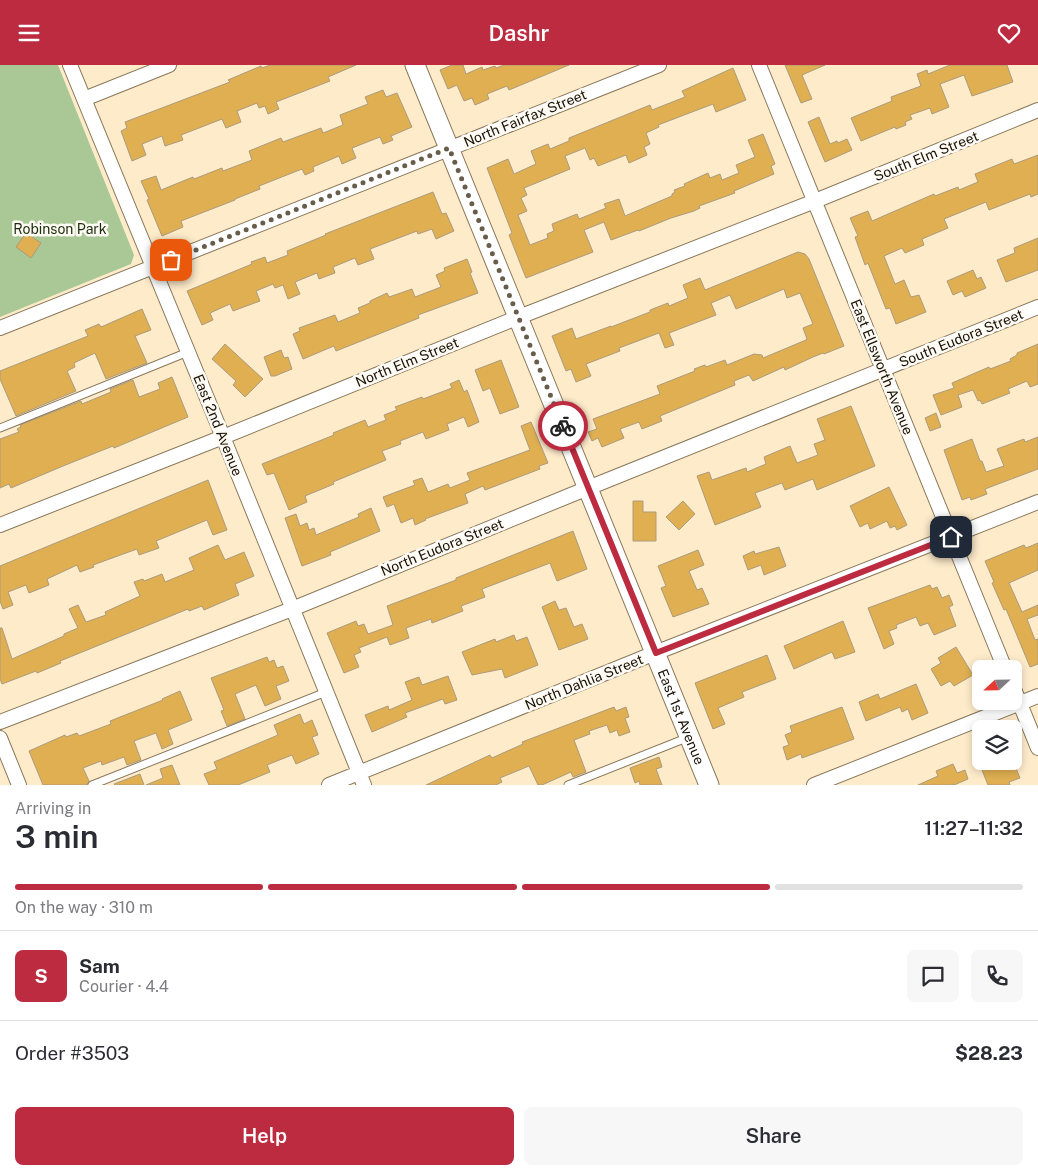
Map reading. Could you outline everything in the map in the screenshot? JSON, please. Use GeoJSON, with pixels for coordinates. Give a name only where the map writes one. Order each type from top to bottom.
{"type":"FeatureCollection","features":[{"type":"Feature","properties":{"kind":"street","name":"East 2nd Avenue"},"geometry":{"type":"LineString","coordinates":[[70,65],[362,779]]}},
{"type":"Feature","properties":{"kind":"street"},"geometry":{"type":"LineString","coordinates":[[84,99],[169,65]]}},
{"type":"Feature","properties":{"kind":"street","name":"East 1st Avenue"},"geometry":{"type":"LineString","coordinates":[[415,65],[709,785]]}},
{"type":"Feature","properties":{"kind":"street","name":"North Fairfax Street"},"geometry":{"type":"LineString","coordinates":[[0,328],[660,65]]}},
{"type":"Feature","properties":{"kind":"street","name":"East Ellsworth Avenue"},"geometry":{"type":"LineString","coordinates":[[759,65],[1001,660]]}},
{"type":"Feature","properties":{"kind":"street","name":"South Elm Street"},"geometry":{"type":"LineString","coordinates":[[815,201],[1038,110]]}},
{"type":"Feature","properties":{"kind":"street","name":"North Elm Street"},"geometry":{"type":"LineString","coordinates":[[0,525],[519,317],[815,201]]}},
{"type":"Feature","properties":{"kind":"street","name":"South Eudora Street"},"geometry":{"type":"LineString","coordinates":[[883,369],[1038,307]]}},
{"type":"Feature","properties":{"kind":"street","name":"North Eudora Street"},"geometry":{"type":"LineString","coordinates":[[0,722],[292,609],[883,369]]}},
{"type":"Feature","properties":{"kind":"street","name":"North Dahlia Street"},"geometry":{"type":"LineString","coordinates":[[329,785],[362,779],[656,653],[1038,502]]}},
{"type":"Feature","properties":{"kind":"street"},"geometry":{"type":"LineString","coordinates":[[1022,703],[1038,696]]}},
{"type":"Feature","properties":{"kind":"street"},"geometry":{"type":"LineString","coordinates":[[1022,709],[1038,747]]}},
{"type":"Feature","properties":{"kind":"street"},"geometry":{"type":"LineString","coordinates":[[814,785],[1005,710]]}},
{"type":"Feature","properties":{"kind":"street"},"geometry":{"type":"LineString","coordinates":[[0,738],[19,785]]}},
{"type":"Feature","properties":{"kind":"lane"},"geometry":{"type":"LineString","coordinates":[[0,428],[188,352]]}},
{"type":"Feature","properties":{"kind":"lane"},"geometry":{"type":"LineString","coordinates":[[92,785],[326,692]]}},
{"type":"Feature","properties":{"kind":"lane"},"geometry":{"type":"LineString","coordinates":[[568,785],[689,737]]}},
{"type":"Feature","properties":{"kind":"green space","name":"Robinson Park"},"geometry":{"type":"Polygon","coordinates":[[[0,65],[58,65],[134,255],[131,264],[0,317],[0,65]]]}},
{"type":"Feature","properties":{"kind":"building"},"geometry":{"type":"Polygon","coordinates":[[[270,65],[356,65],[328,77],[330,81],[276,102],[279,109],[268,114],[265,106],[259,108],[257,103],[237,111],[241,122],[226,128],[222,119],[181,135],[183,140],[165,146],[162,136],[142,144],[146,155],[132,161],[121,131],[127,128],[125,122],[230,82],[228,80],[261,66],[262,68],[270,65]]]}},
{"type":"Feature","properties":{"kind":"building"},"geometry":{"type":"Polygon","coordinates":[[[452,65],[463,65],[466,74],[482,67],[483,70],[504,65],[569,65],[509,90],[507,86],[487,94],[489,99],[475,105],[472,98],[464,101],[457,85],[448,89],[440,70],[452,65]]]}},
{"type":"Feature","properties":{"kind":"building"},"geometry":{"type":"Polygon","coordinates":[[[785,65],[825,65],[802,75],[812,99],[801,103],[785,65]]]}},
{"type":"Feature","properties":{"kind":"building"},"geometry":{"type":"Polygon","coordinates":[[[950,65],[1007,65],[1013,82],[972,96],[964,75],[940,84],[949,107],[932,114],[930,108],[910,115],[912,119],[905,122],[906,125],[896,129],[895,127],[861,141],[851,118],[892,101],[891,97],[921,86],[917,74],[927,70],[928,74],[950,65]]]}},
{"type":"Feature","properties":{"kind":"building"},"geometry":{"type":"Polygon","coordinates":[[[733,68],[746,100],[716,112],[713,104],[658,125],[659,127],[646,133],[650,144],[644,147],[647,155],[629,163],[626,155],[598,166],[594,158],[590,160],[585,148],[565,156],[570,169],[524,188],[527,195],[521,198],[527,211],[518,215],[530,245],[548,238],[547,234],[554,231],[552,224],[577,214],[579,219],[606,208],[604,204],[619,199],[625,216],[672,196],[675,192],[674,190],[708,173],[710,178],[720,174],[722,180],[739,173],[736,165],[755,157],[748,140],[763,134],[775,164],[771,166],[774,174],[734,191],[735,193],[699,206],[700,208],[694,211],[611,240],[604,222],[584,230],[593,252],[526,278],[509,235],[512,233],[487,168],[508,159],[514,174],[536,164],[531,151],[548,144],[550,149],[569,141],[569,138],[650,105],[652,110],[685,97],[682,91],[733,68]]]}},
{"type":"Feature","properties":{"kind":"building"},"geometry":{"type":"Polygon","coordinates":[[[383,90],[386,97],[397,93],[412,127],[391,136],[393,140],[383,144],[380,137],[352,148],[356,158],[342,164],[339,156],[313,167],[314,171],[305,175],[302,169],[259,186],[260,189],[181,221],[183,227],[162,236],[141,181],[156,176],[161,190],[222,168],[223,171],[252,160],[249,151],[281,138],[283,142],[321,128],[323,133],[343,125],[340,115],[368,104],[365,97],[383,90]]]}},
{"type":"Feature","properties":{"kind":"building"},"geometry":{"type":"Polygon","coordinates":[[[819,117],[830,144],[847,139],[852,150],[825,162],[808,122],[819,117]]]}},
{"type":"Feature","properties":{"kind":"building"},"geometry":{"type":"Polygon","coordinates":[[[1038,155],[1038,194],[1031,197],[1030,194],[989,210],[986,202],[944,219],[948,228],[922,239],[924,245],[905,253],[902,248],[884,256],[895,284],[904,280],[911,297],[919,295],[926,312],[896,324],[890,308],[886,309],[868,263],[865,265],[855,237],[858,236],[850,218],[868,211],[872,221],[934,194],[935,196],[958,187],[959,190],[978,182],[975,174],[1012,159],[1014,164],[1038,155]]]}},
{"type":"Feature","properties":{"kind":"building"},"geometry":{"type":"Polygon","coordinates":[[[433,192],[442,214],[446,213],[454,231],[436,239],[432,229],[418,234],[417,231],[370,249],[374,259],[358,265],[355,258],[333,267],[335,273],[319,279],[317,273],[295,282],[300,294],[288,299],[283,285],[275,288],[273,284],[256,291],[260,301],[233,311],[230,304],[210,313],[213,320],[202,325],[187,291],[265,257],[267,263],[288,255],[287,251],[325,234],[433,192]]]}},
{"type":"Feature","properties":{"kind":"building"},"geometry":{"type":"Polygon","coordinates":[[[26,233],[41,243],[31,258],[16,247],[26,233]]]}},
{"type":"Feature","properties":{"kind":"building"},"geometry":{"type":"Polygon","coordinates":[[[1038,238],[1038,270],[1006,282],[997,260],[1015,253],[1014,248],[1038,238]]]}},
{"type":"Feature","properties":{"kind":"building"},"geometry":{"type":"Polygon","coordinates":[[[798,252],[805,254],[809,259],[844,346],[785,370],[784,367],[753,381],[749,375],[734,381],[735,385],[660,416],[662,421],[642,429],[639,422],[620,429],[624,438],[602,447],[598,438],[592,441],[588,432],[597,429],[593,419],[660,394],[657,386],[695,371],[694,369],[725,360],[727,365],[754,354],[762,355],[763,358],[806,340],[803,328],[813,324],[800,293],[787,298],[784,289],[736,309],[730,295],[711,303],[716,315],[669,333],[674,345],[665,348],[659,333],[619,348],[620,351],[586,364],[591,376],[576,382],[571,369],[566,371],[552,336],[572,328],[576,339],[650,312],[650,310],[668,303],[669,306],[688,298],[683,285],[700,278],[705,290],[798,252]]]}},
{"type":"Feature","properties":{"kind":"building"},"geometry":{"type":"Polygon","coordinates":[[[467,259],[478,293],[418,315],[419,318],[336,351],[334,346],[303,359],[293,334],[300,331],[299,328],[335,315],[338,322],[360,313],[358,308],[387,293],[389,297],[412,289],[415,297],[441,287],[436,275],[445,271],[444,268],[467,259]]]}},
{"type":"Feature","properties":{"kind":"building"},"geometry":{"type":"Polygon","coordinates":[[[973,270],[977,279],[981,277],[986,288],[965,297],[962,291],[953,295],[947,281],[973,270]]]}},
{"type":"Feature","properties":{"kind":"building"},"geometry":{"type":"Polygon","coordinates":[[[142,309],[151,330],[135,336],[147,363],[106,379],[95,353],[74,363],[75,367],[67,371],[76,391],[16,416],[0,379],[0,371],[88,336],[85,330],[99,324],[101,327],[142,309]]]}},
{"type":"Feature","properties":{"kind":"building"},"geometry":{"type":"Polygon","coordinates":[[[225,344],[263,379],[245,397],[233,385],[236,381],[212,359],[225,344]]]}},
{"type":"Feature","properties":{"kind":"building"},"geometry":{"type":"Polygon","coordinates":[[[1038,344],[1038,384],[1030,387],[1027,381],[1008,389],[1010,393],[982,404],[980,400],[978,401],[973,390],[958,395],[962,407],[941,415],[933,395],[954,388],[952,383],[989,367],[990,369],[1011,361],[1010,359],[1017,355],[1017,353],[1038,344]]]}},
{"type":"Feature","properties":{"kind":"building"},"geometry":{"type":"Polygon","coordinates":[[[281,350],[284,358],[288,357],[292,369],[271,376],[264,357],[281,350]]]}},
{"type":"Feature","properties":{"kind":"building"},"geometry":{"type":"Polygon","coordinates":[[[501,360],[519,407],[500,414],[490,388],[483,391],[475,370],[501,360]]]}},
{"type":"Feature","properties":{"kind":"building"},"geometry":{"type":"Polygon","coordinates":[[[172,377],[188,417],[11,488],[9,484],[0,488],[0,439],[19,432],[17,429],[21,427],[20,425],[81,401],[82,404],[111,392],[110,389],[133,380],[139,397],[160,389],[158,383],[172,377]]]}},
{"type":"Feature","properties":{"kind":"building"},"geometry":{"type":"Polygon","coordinates":[[[459,380],[464,392],[467,390],[479,422],[468,427],[464,417],[447,424],[449,430],[426,439],[423,432],[400,441],[401,444],[382,451],[386,460],[305,496],[307,502],[289,510],[274,473],[267,475],[262,464],[334,435],[333,433],[365,420],[368,427],[386,420],[384,415],[397,410],[395,407],[452,388],[450,384],[459,380]]]}},
{"type":"Feature","properties":{"kind":"building"},"geometry":{"type":"Polygon","coordinates":[[[851,406],[875,466],[817,490],[813,479],[785,490],[782,483],[755,493],[761,507],[715,525],[697,476],[709,472],[712,480],[746,468],[747,472],[766,464],[764,457],[790,446],[797,463],[818,455],[814,444],[825,440],[817,419],[851,406]]]}},
{"type":"Feature","properties":{"kind":"building"},"geometry":{"type":"Polygon","coordinates":[[[936,413],[941,427],[930,431],[925,418],[936,413]]]}},
{"type":"Feature","properties":{"kind":"building"},"geometry":{"type":"Polygon","coordinates":[[[531,422],[548,463],[539,466],[540,469],[485,490],[483,486],[465,494],[468,503],[425,519],[415,525],[413,518],[401,523],[394,504],[387,507],[383,497],[415,485],[413,481],[422,478],[428,492],[448,484],[450,488],[470,480],[467,473],[530,450],[521,426],[531,422]]]}},
{"type":"Feature","properties":{"kind":"building"},"geometry":{"type":"Polygon","coordinates":[[[1038,437],[1038,469],[985,489],[987,494],[971,500],[970,497],[962,500],[944,450],[972,439],[986,472],[1004,466],[997,449],[1024,439],[1025,442],[1038,437]]]}},
{"type":"Feature","properties":{"kind":"building"},"geometry":{"type":"Polygon","coordinates":[[[208,480],[227,530],[213,535],[207,520],[156,541],[159,548],[139,555],[137,549],[93,565],[94,567],[80,572],[77,565],[47,579],[49,585],[29,593],[26,585],[8,592],[13,605],[3,609],[0,601],[0,566],[208,480]]]}},
{"type":"Feature","properties":{"kind":"building"},"geometry":{"type":"Polygon","coordinates":[[[889,487],[907,525],[897,530],[895,526],[890,528],[887,521],[870,529],[868,523],[860,527],[850,506],[889,487]]]}},
{"type":"Feature","properties":{"kind":"building"},"geometry":{"type":"Polygon","coordinates":[[[633,501],[643,501],[643,512],[656,512],[656,541],[633,541],[633,501]]]}},
{"type":"Feature","properties":{"kind":"building"},"geometry":{"type":"Polygon","coordinates":[[[683,501],[695,514],[679,530],[666,517],[683,501]]]}},
{"type":"Feature","properties":{"kind":"building"},"geometry":{"type":"Polygon","coordinates":[[[371,508],[380,531],[330,552],[331,555],[302,566],[285,518],[296,514],[300,526],[307,523],[309,530],[314,528],[316,535],[359,517],[358,514],[371,508]]]}},
{"type":"Feature","properties":{"kind":"building"},"geometry":{"type":"Polygon","coordinates":[[[573,531],[587,569],[557,581],[550,563],[482,589],[485,597],[461,606],[463,611],[432,623],[431,619],[406,628],[409,638],[390,645],[387,637],[359,648],[361,652],[354,655],[359,667],[344,673],[327,633],[356,621],[358,626],[364,624],[368,634],[393,625],[387,606],[456,580],[456,578],[573,531]]]}},
{"type":"Feature","properties":{"kind":"building"},"geometry":{"type":"Polygon","coordinates":[[[1038,543],[1038,570],[1009,583],[1022,612],[1038,605],[1038,615],[1027,619],[1035,640],[1038,639],[1038,664],[1030,667],[1006,609],[1004,610],[992,583],[994,582],[985,561],[1024,545],[1026,548],[1038,543]]]}},
{"type":"Feature","properties":{"kind":"building"},"geometry":{"type":"Polygon","coordinates":[[[218,545],[225,560],[244,552],[254,576],[235,584],[239,595],[204,610],[202,606],[189,611],[188,609],[60,661],[61,663],[37,673],[36,671],[2,684],[0,679],[0,628],[2,628],[12,659],[78,628],[69,609],[78,605],[86,622],[106,615],[105,612],[140,596],[134,582],[143,579],[144,581],[162,574],[165,582],[194,570],[189,558],[218,545]]]}},
{"type":"Feature","properties":{"kind":"building"},"geometry":{"type":"Polygon","coordinates":[[[779,547],[786,566],[764,575],[761,565],[748,570],[743,556],[754,551],[755,554],[779,547]]]}},
{"type":"Feature","properties":{"kind":"building"},"geometry":{"type":"Polygon","coordinates":[[[698,550],[704,565],[689,571],[697,590],[702,588],[709,604],[673,617],[661,588],[666,586],[658,566],[698,550]]]}},
{"type":"Feature","properties":{"kind":"building"},"geometry":{"type":"Polygon","coordinates":[[[930,585],[932,589],[937,587],[942,598],[949,595],[953,605],[949,607],[956,626],[934,635],[928,623],[920,626],[916,617],[896,625],[897,628],[889,631],[894,644],[884,649],[868,608],[930,585]]]}},
{"type":"Feature","properties":{"kind":"building"},"geometry":{"type":"Polygon","coordinates":[[[555,601],[559,610],[566,608],[574,627],[582,624],[588,639],[559,650],[542,607],[555,601]]]}},
{"type":"Feature","properties":{"kind":"building"},"geometry":{"type":"Polygon","coordinates":[[[843,621],[855,652],[835,659],[832,652],[794,669],[784,646],[843,621]]]}},
{"type":"Feature","properties":{"kind":"building"},"geometry":{"type":"Polygon","coordinates":[[[514,635],[516,641],[527,637],[538,665],[505,678],[502,669],[472,675],[462,652],[495,639],[496,642],[514,635]]]}},
{"type":"Feature","properties":{"kind":"building"},"geometry":{"type":"Polygon","coordinates":[[[956,647],[972,676],[954,686],[950,681],[941,686],[931,669],[941,663],[938,658],[956,647]]]}},
{"type":"Feature","properties":{"kind":"building"},"geometry":{"type":"Polygon","coordinates":[[[767,655],[776,679],[742,692],[744,697],[718,708],[725,724],[713,729],[695,683],[767,655]]]}},
{"type":"Feature","properties":{"kind":"building"},"geometry":{"type":"Polygon","coordinates":[[[267,657],[269,662],[274,660],[277,668],[283,666],[289,681],[276,686],[281,699],[265,706],[256,685],[235,694],[245,719],[227,726],[221,711],[224,710],[211,678],[267,657]]]}},
{"type":"Feature","properties":{"kind":"building"},"geometry":{"type":"Polygon","coordinates":[[[448,676],[457,700],[445,704],[443,699],[405,713],[407,717],[372,732],[365,715],[388,706],[389,710],[412,700],[405,682],[419,677],[422,685],[448,676]]]}},
{"type":"Feature","properties":{"kind":"building"},"geometry":{"type":"Polygon","coordinates":[[[916,684],[928,713],[912,720],[908,709],[902,712],[900,707],[866,721],[859,702],[878,694],[880,699],[916,684]]]}},
{"type":"Feature","properties":{"kind":"building"},"geometry":{"type":"Polygon","coordinates":[[[180,691],[192,720],[168,730],[173,744],[162,749],[156,733],[134,741],[141,760],[127,765],[124,757],[102,765],[101,761],[83,768],[89,781],[87,785],[43,785],[29,751],[65,735],[66,737],[77,733],[79,736],[111,724],[110,721],[163,700],[180,691]]]}},
{"type":"Feature","properties":{"kind":"building"},"geometry":{"type":"Polygon","coordinates":[[[614,707],[616,711],[626,707],[629,717],[625,718],[630,732],[619,736],[617,730],[610,733],[607,725],[589,731],[590,734],[574,740],[586,772],[573,777],[571,772],[538,785],[529,766],[500,778],[502,782],[496,785],[426,785],[490,755],[492,758],[523,744],[522,742],[614,707]]]}},
{"type":"Feature","properties":{"kind":"building"},"geometry":{"type":"Polygon","coordinates":[[[842,707],[854,739],[802,758],[801,754],[787,760],[783,747],[789,745],[785,735],[792,732],[790,726],[842,707]]]}},
{"type":"Feature","properties":{"kind":"building"},"geometry":{"type":"Polygon","coordinates":[[[300,714],[304,724],[312,720],[318,735],[312,737],[319,754],[296,764],[292,755],[267,765],[270,772],[238,785],[209,785],[204,774],[217,769],[214,762],[278,735],[274,725],[300,714]]]}},
{"type":"Feature","properties":{"kind":"building"},"geometry":{"type":"Polygon","coordinates":[[[659,757],[662,767],[656,769],[662,785],[640,785],[639,781],[635,783],[630,768],[659,757]]]}},
{"type":"Feature","properties":{"kind":"building"},"geometry":{"type":"Polygon","coordinates":[[[953,764],[957,773],[965,770],[968,779],[954,785],[918,785],[938,776],[936,771],[953,764]]]}},
{"type":"Feature","properties":{"kind":"building"},"geometry":{"type":"Polygon","coordinates":[[[172,765],[180,785],[146,785],[163,778],[160,769],[172,765]]]}},
{"type":"Feature","properties":{"kind":"building"},"geometry":{"type":"Polygon","coordinates":[[[982,770],[1017,770],[1020,778],[1009,782],[1010,785],[988,785],[982,770]]]}},
{"type":"Feature","properties":{"kind":"building"},"geometry":{"type":"Polygon","coordinates":[[[140,774],[144,785],[114,784],[140,774]]]}},
{"type":"Feature","properties":{"kind":"way so far"},"geometry":{"type":"LineString","coordinates":[[171,260],[449,148],[563,426]]}},
{"type":"Feature","properties":{"kind":"route"},"geometry":{"type":"LineString","coordinates":[[563,426],[656,653],[951,537]]}}]}
